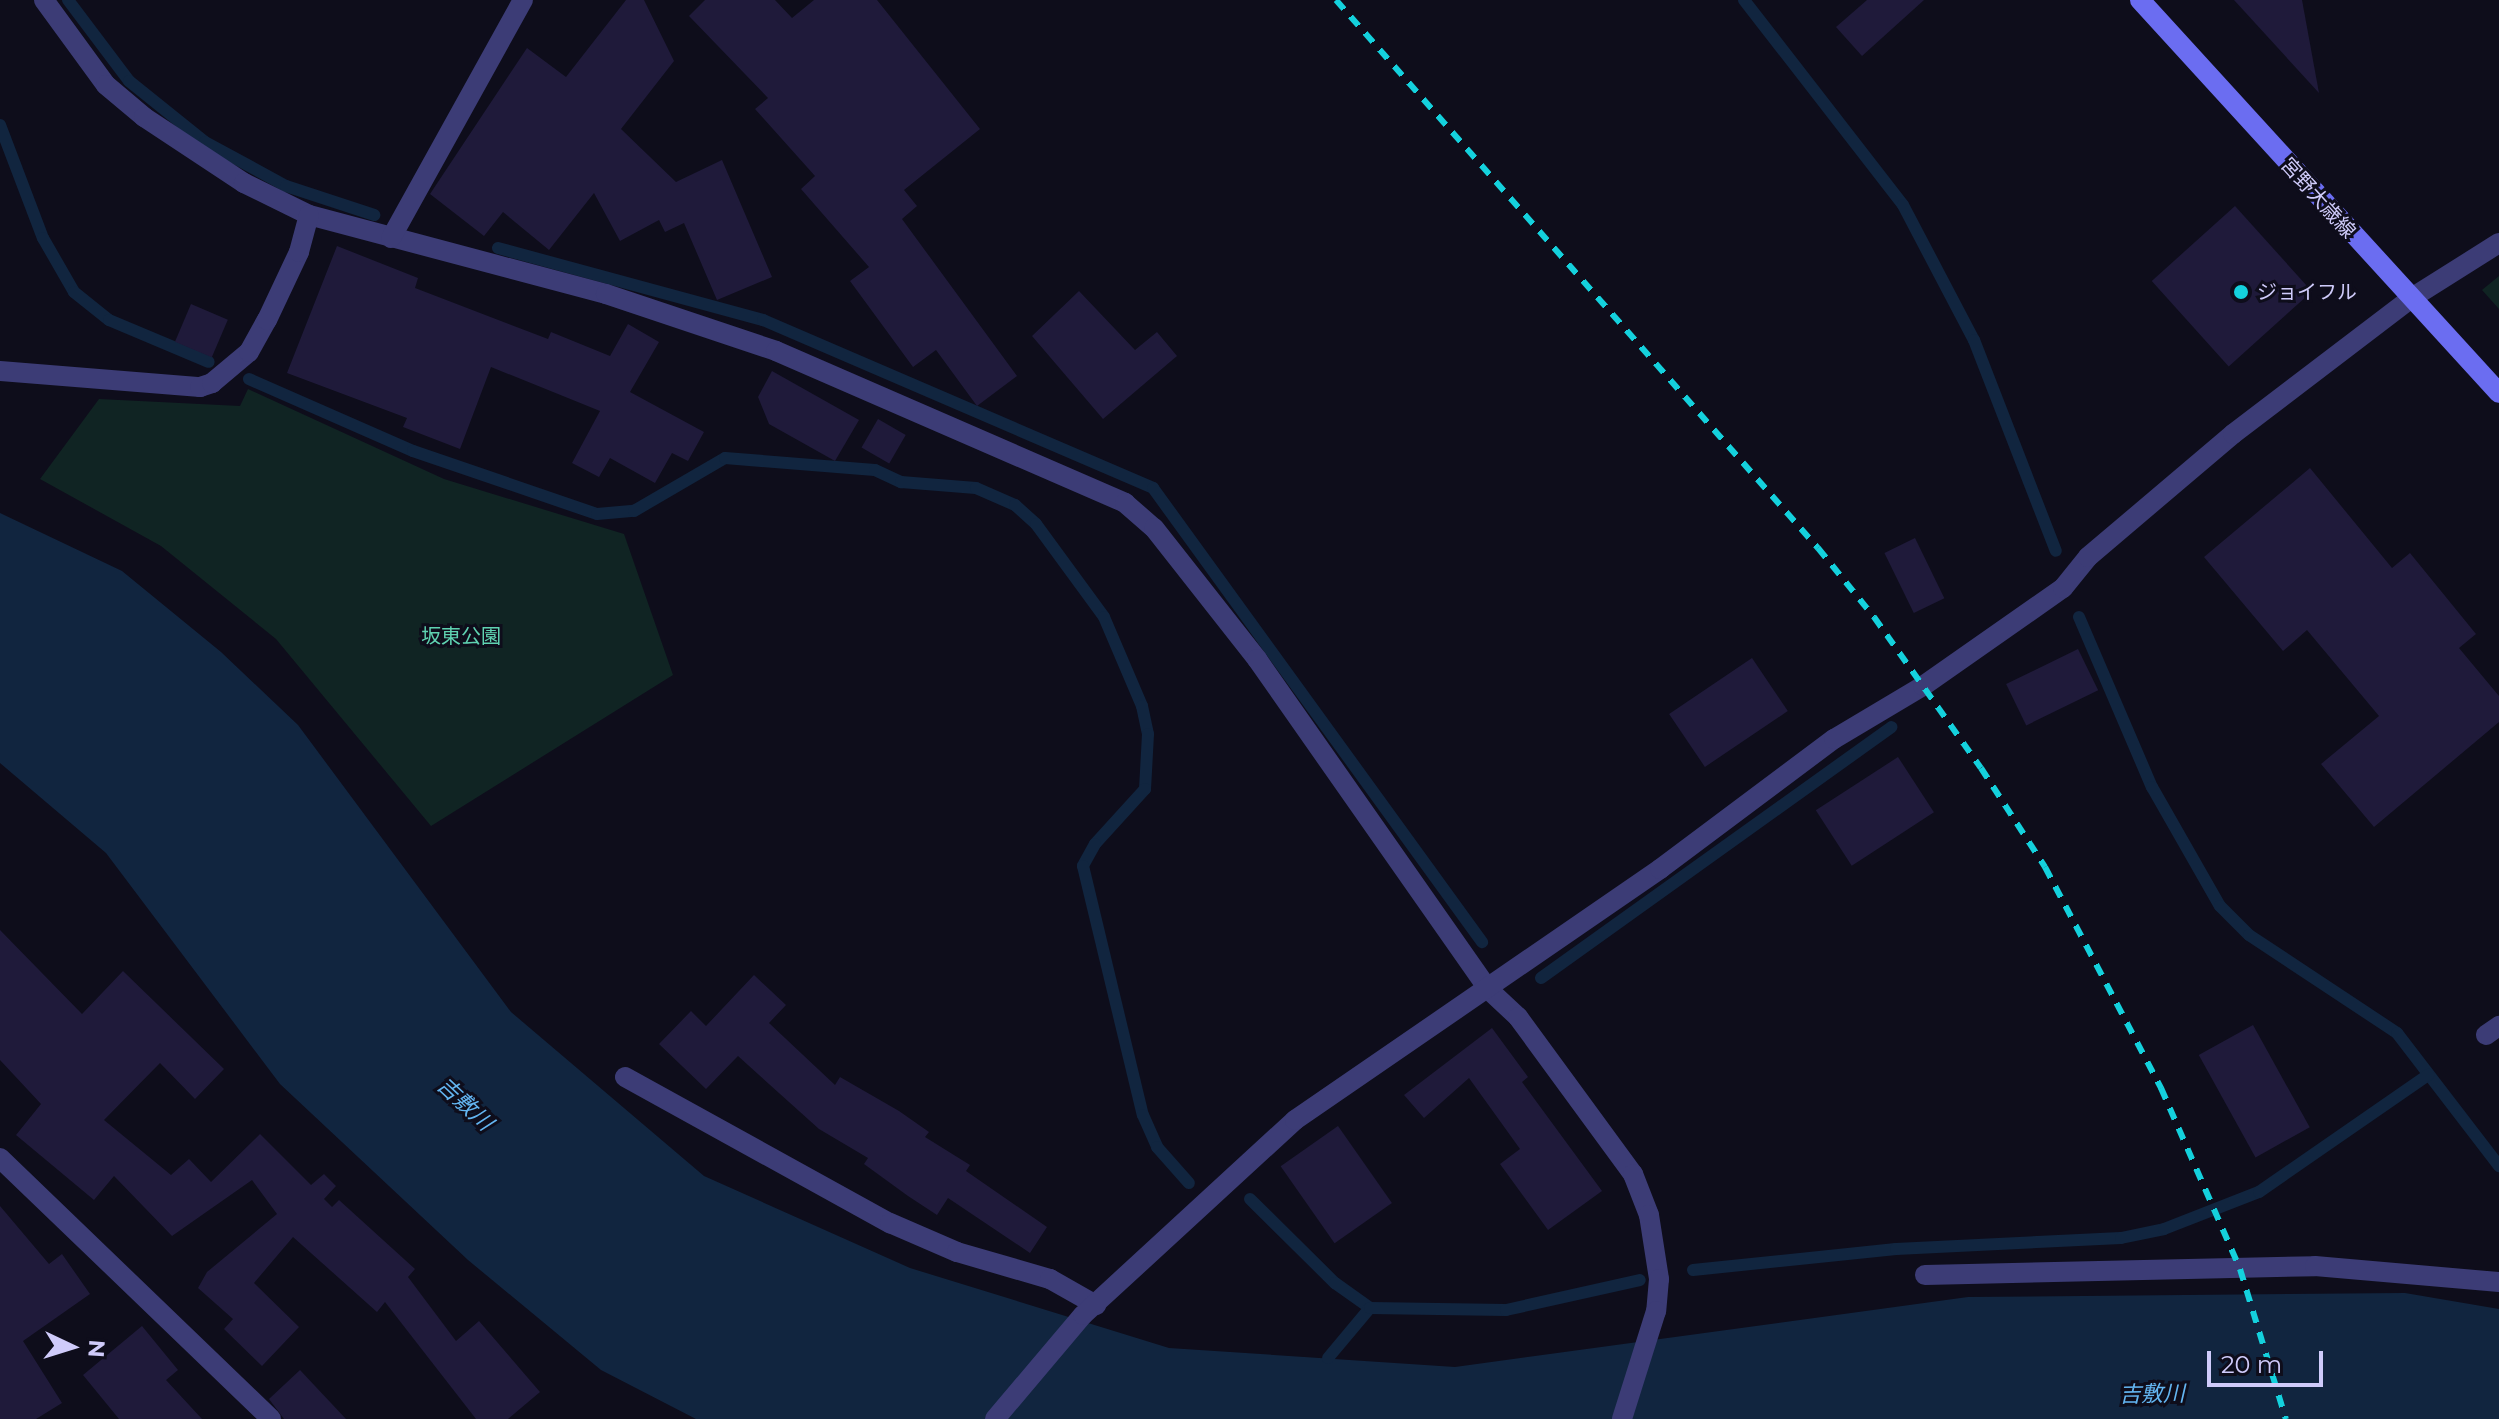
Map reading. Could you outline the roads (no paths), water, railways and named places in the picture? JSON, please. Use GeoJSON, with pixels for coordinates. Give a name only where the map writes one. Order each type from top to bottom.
{"type":"FeatureCollection","features":[{"type":"Feature","properties":{"kind":"main road","name":"宮野大歳線"},"geometry":{"type":"LineString","coordinates":[[2140,0],[2499,393]]}},
{"type":"Feature","properties":{"kind":"street"},"geometry":{"type":"LineString","coordinates":[[44,0],[106,85],[144,117],[244,183],[309,215],[606,294],[776,351],[1125,503],[1154,528],[1257,659],[1488,989],[1518,1017],[1633,1174],[1649,1215],[1659,1279],[1648,1332],[1622,1419]]}},
{"type":"Feature","properties":{"kind":"street"},"geometry":{"type":"LineString","coordinates":[[391,238],[523,0]]}},
{"type":"Feature","properties":{"kind":"street"},"geometry":{"type":"LineString","coordinates":[[0,371],[200,387],[212,383],[236,366],[267,320],[299,252],[309,215]]}},
{"type":"Feature","properties":{"kind":"street"},"geometry":{"type":"LineString","coordinates":[[995,1419],[1089,1310],[1295,1120],[1488,989],[1834,739],[1923,686],[2063,588],[2088,557],[2233,434],[2410,299],[2499,243]]}},
{"type":"Feature","properties":{"kind":"street"},"geometry":{"type":"LineString","coordinates":[[625,1077],[890,1223],[957,1252],[1050,1279],[1089,1310]]}},
{"type":"Feature","properties":{"kind":"street"},"geometry":{"type":"LineString","coordinates":[[0,1158],[271,1419]]}},
{"type":"Feature","properties":{"kind":"street"},"geometry":{"type":"LineString","coordinates":[[1925,1275],[2315,1266],[2499,1282]]}},
{"type":"Feature","properties":{"kind":"water","name":"吉敷川"},"geometry":{"type":"Polygon","coordinates":[[[0,513],[122,571],[221,652],[298,725],[511,1012],[704,1176],[910,1268],[1169,1348],[1455,1367],[1968,1297],[2405,1293],[2499,1309],[2499,1419],[696,1419],[601,1370],[468,1260],[280,1084],[106,853],[0,763],[0,513]]]}},
{"type":"Feature","properties":{"kind":"waterway"},"geometry":{"type":"LineString","coordinates":[[68,0],[129,81],[205,142],[286,186],[374,215]]}},
{"type":"Feature","properties":{"kind":"waterway"},"geometry":{"type":"LineString","coordinates":[[1744,0],[1903,205],[1974,340],[2056,551]]}},
{"type":"Feature","properties":{"kind":"waterway"},"geometry":{"type":"LineString","coordinates":[[0,125],[43,238],[74,292],[109,320],[209,362]]}},
{"type":"Feature","properties":{"kind":"waterway"},"geometry":{"type":"LineString","coordinates":[[498,248],[763,320],[1153,488],[1482,942]]}},
{"type":"Feature","properties":{"kind":"waterway"},"geometry":{"type":"LineString","coordinates":[[249,379],[413,451],[597,514],[634,511],[725,458],[875,470],[901,482],[976,488],[1015,505],[1036,524],[1104,617],[1142,706],[1148,734],[1145,789],[1095,844],[1083,866],[1143,1115],[1157,1147],[1189,1183]]}},
{"type":"Feature","properties":{"kind":"waterway"},"geometry":{"type":"LineString","coordinates":[[2079,617],[2152,787],[2220,906],[2249,935],[2397,1033],[2499,1166]]}},
{"type":"Feature","properties":{"kind":"waterway"},"geometry":{"type":"LineString","coordinates":[[1541,978],[1891,727]]}},
{"type":"Feature","properties":{"kind":"waterway"},"geometry":{"type":"LineString","coordinates":[[1693,1270],[1896,1249],[2121,1238],[2164,1229],[2259,1192],[2428,1075]]}},
{"type":"Feature","properties":{"kind":"waterway"},"geometry":{"type":"LineString","coordinates":[[1250,1199],[1335,1283],[1370,1308]]}},
{"type":"Feature","properties":{"kind":"waterway"},"geometry":{"type":"LineString","coordinates":[[1328,1358],[1370,1308],[1506,1310],[1640,1280]]}},
{"type":"Feature","properties":{"kind":"railway"},"geometry":{"type":"LineString","coordinates":[[1336,0],[1818,548],[1874,617],[1981,768],[2045,867],[2161,1088],[2240,1269],[2286,1419]]}},
{"type":"Feature","properties":{"kind":"place","name":"ジョイフル"},"geometry":{"type":"Point","coordinates":[2241,292]}},
{"type":"Feature","properties":{"kind":"park label","name":"坂東公園"},"geometry":{"type":"Point","coordinates":[461,636]}}]}
